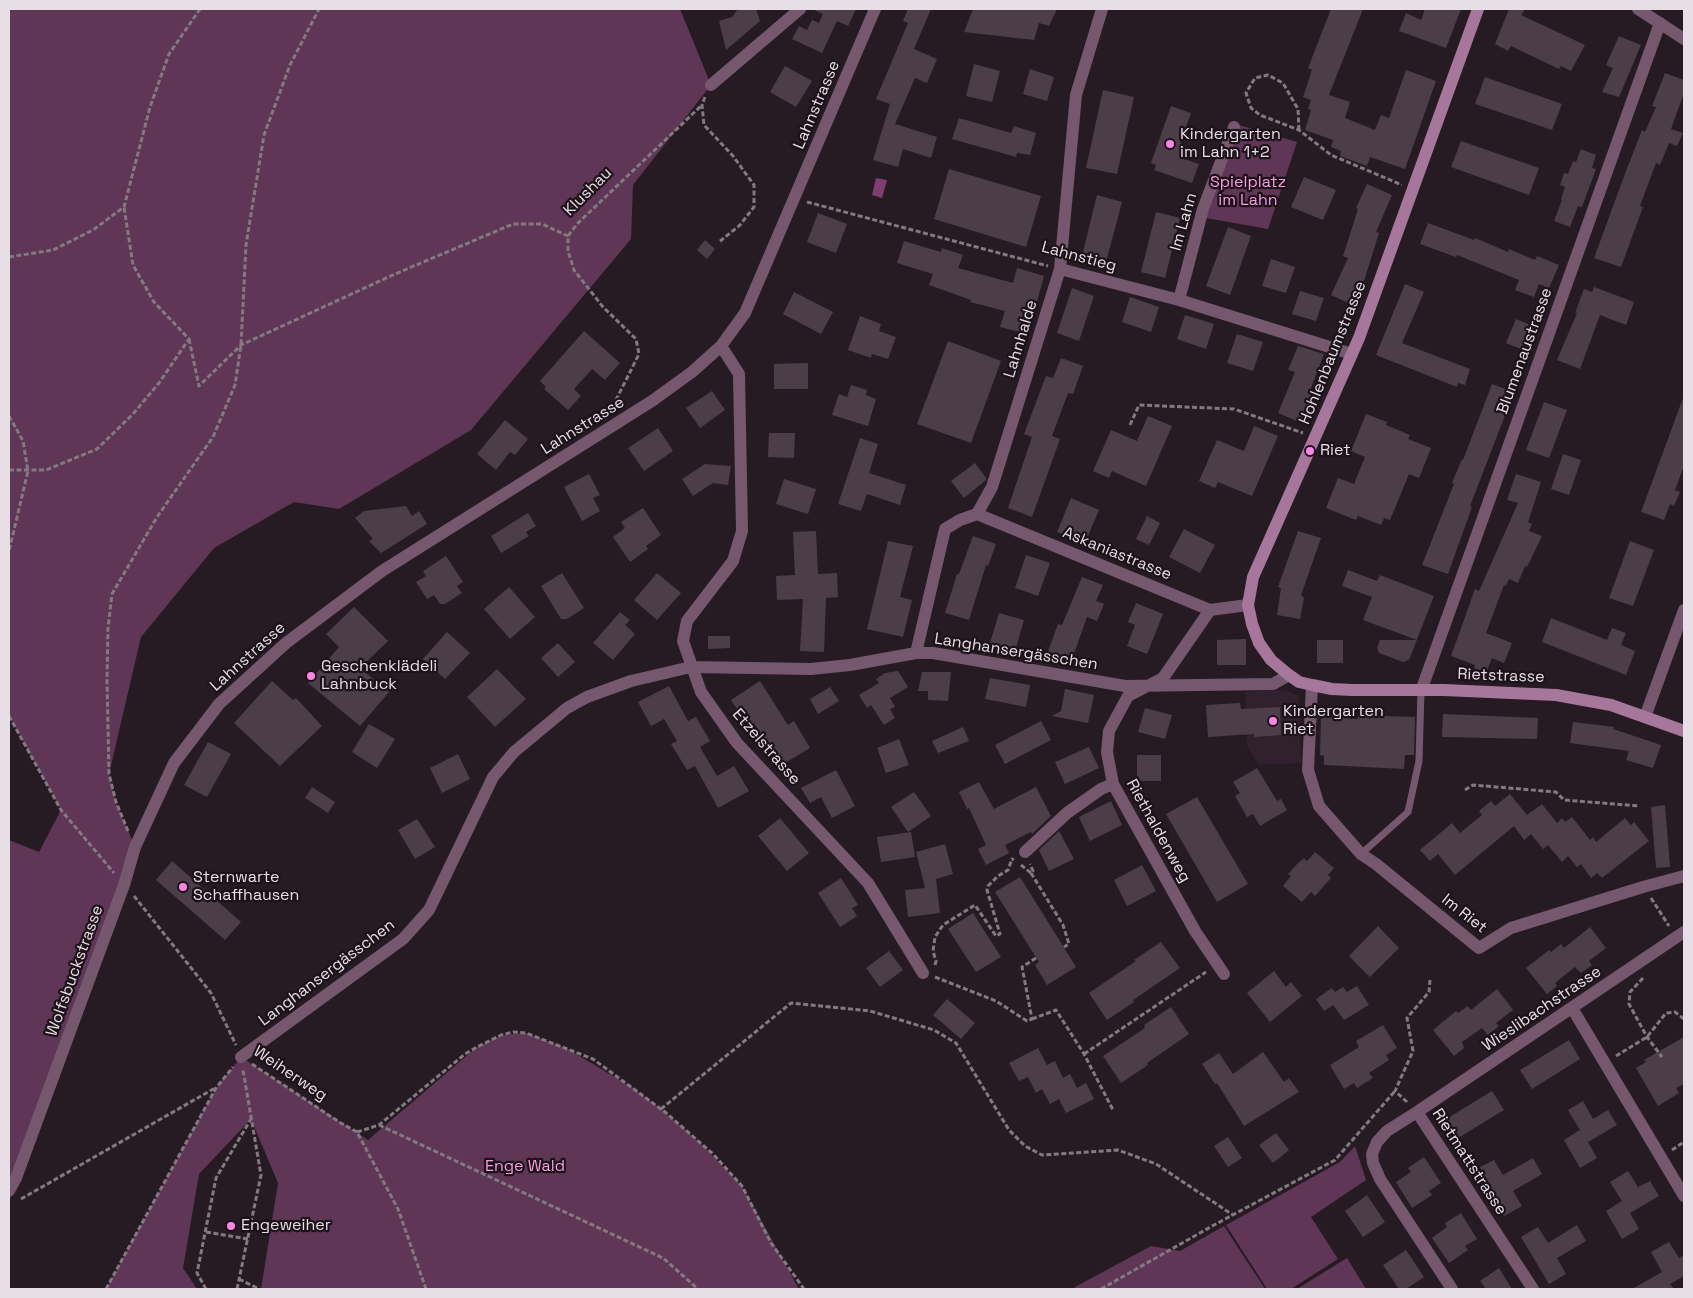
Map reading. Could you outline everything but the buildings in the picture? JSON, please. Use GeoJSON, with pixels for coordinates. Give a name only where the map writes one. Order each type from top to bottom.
{"type":"FeatureCollection","features":[{"type":"Feature","properties":{"kind":"street"},"geometry":{"type":"LineString","coordinates":[[711,85],[800,9]]}},
{"type":"Feature","properties":{"kind":"street","name":"Lahnstrasse"},"geometry":{"type":"LineString","coordinates":[[174,763],[219,704],[286,643],[382,571],[652,401],[692,372],[721,346],[744,313],[795,199],[875,9]]}},
{"type":"Feature","properties":{"kind":"street","name":"Lahnhalde"},"geometry":{"type":"LineString","coordinates":[[977,514],[992,488],[1060,269],[1076,95],[1102,9]]}},
{"type":"Feature","properties":{"kind":"street","name":"Hohlenbaumstrasse"},"geometry":{"type":"LineString","coordinates":[[1312,686],[1300,682],[1289,675],[1271,660],[1260,643],[1252,624],[1248,605],[1250,587],[1258,562],[1352,354],[1478,9]]}},
{"type":"Feature","properties":{"kind":"street"},"geometry":{"type":"LineString","coordinates":[[1638,9],[1684,39]]}},
{"type":"Feature","properties":{"kind":"street","name":"Blumenaustrasse"},"geometry":{"type":"LineString","coordinates":[[1421,691],[1660,23]]}},
{"type":"Feature","properties":{"kind":"street","name":"Im Lahn"},"geometry":{"type":"LineString","coordinates":[[1179,300],[1203,209],[1234,127]]}},
{"type":"Feature","properties":{"kind":"street","name":"Lahnstieg"},"geometry":{"type":"LineString","coordinates":[[1060,269],[1179,300],[1352,354]]}},
{"type":"Feature","properties":{"kind":"street","name":"Etzelstrasse"},"geometry":{"type":"LineString","coordinates":[[721,346],[739,374],[742,531],[733,561],[687,621],[683,641],[691,666],[701,692],[737,743],[868,883],[923,973]]}},
{"type":"Feature","properties":{"kind":"street"},"geometry":{"type":"LineString","coordinates":[[916,653],[945,529],[960,520],[977,514]]}},
{"type":"Feature","properties":{"kind":"street","name":"Askaniastrasse"},"geometry":{"type":"LineString","coordinates":[[977,514],[1210,610],[1248,605]]}},
{"type":"Feature","properties":{"kind":"street","name":"Riethaldenweg"},"geometry":{"type":"LineString","coordinates":[[1210,610],[1163,678],[1128,696],[1110,730],[1107,752],[1113,784],[1188,919],[1221,969]]}},
{"type":"Feature","properties":{"kind":"street"},"geometry":{"type":"LineString","coordinates":[[1645,717],[1684,610]]}},
{"type":"Feature","properties":{"kind":"street","name":"Langhansergässchen"},"geometry":{"type":"LineString","coordinates":[[242,1057],[403,938],[429,910],[493,777],[514,752],[567,708],[587,697],[630,681],[691,666],[811,669],[850,665],[916,653],[933,653],[1125,686],[1145,686]]}},
{"type":"Feature","properties":{"kind":"street"},"geometry":{"type":"LineString","coordinates":[[1145,686],[1272,684],[1289,675]]}},
{"type":"Feature","properties":{"kind":"street"},"geometry":{"type":"LineString","coordinates":[[1312,686],[1308,770],[1319,806],[1361,854]]}},
{"type":"Feature","properties":{"kind":"street","name":"Rietstrasse"},"geometry":{"type":"LineString","coordinates":[[1312,686],[1352,690],[1556,695],[1611,705],[1684,731]]}},
{"type":"Feature","properties":{"kind":"street","name":"Wolfsbuckstrasse"},"geometry":{"type":"LineString","coordinates":[[12,1196],[16,1178],[124,885],[136,847],[174,763]]}},
{"type":"Feature","properties":{"kind":"street"},"geometry":{"type":"LineString","coordinates":[[1025,852],[1067,813],[1102,789],[1113,784]]}},
{"type":"Feature","properties":{"kind":"street","name":"Im Riet"},"geometry":{"type":"LineString","coordinates":[[1361,854],[1376,864],[1479,948],[1511,928],[1684,876]]}},
{"type":"Feature","properties":{"kind":"street","name":"Wieslibachstrasse"},"geometry":{"type":"LineString","coordinates":[[1417,1112],[1681,935]]}},
{"type":"Feature","properties":{"kind":"street"},"geometry":{"type":"LineString","coordinates":[[1572,1008],[1684,1196]]}},
{"type":"Feature","properties":{"kind":"street","name":"Rietmattstrasse"},"geometry":{"type":"LineString","coordinates":[[1452,1289],[1388,1193],[1372,1163],[1372,1154],[1377,1142],[1386,1131],[1417,1112],[1533,1289]]}},
{"type":"Feature","properties":{"kind":"lane"},"geometry":{"type":"LineString","coordinates":[[1361,854],[1408,812],[1419,761],[1421,691]]}},
{"type":"Feature","properties":{"kind":"path"},"geometry":{"type":"LineString","coordinates":[[200,9],[169,54],[150,107],[124,207],[132,265],[154,302],[189,339],[200,386],[241,345],[395,274],[512,224],[542,224],[568,236]]}},
{"type":"Feature","properties":{"kind":"path"},"geometry":{"type":"LineString","coordinates":[[136,847],[116,802],[109,774],[108,628],[112,594],[157,517],[213,437],[235,385],[241,345],[246,245],[264,136],[290,65],[318,9]]}},
{"type":"Feature","properties":{"kind":"path"},"geometry":{"type":"LineString","coordinates":[[1299,130],[1298,109],[1283,83],[1268,75],[1254,78],[1246,93],[1251,108],[1260,115],[1299,130],[1331,155],[1399,185],[1414,188]]}},
{"type":"Feature","properties":{"kind":"path"},"geometry":{"type":"LineString","coordinates":[[711,85],[707,89],[702,105],[704,125],[733,156],[754,185],[754,206],[740,226],[719,242]]}},
{"type":"Feature","properties":{"kind":"path","name":"Klushau"},"geometry":{"type":"LineString","coordinates":[[624,419],[616,400],[640,354],[636,339],[603,307],[574,270],[568,251],[568,236],[577,224],[702,105]]}},
{"type":"Feature","properties":{"kind":"path","name":"Lahnstieg"},"geometry":{"type":"LineString","coordinates":[[795,199],[1060,269]]}},
{"type":"Feature","properties":{"kind":"path"},"geometry":{"type":"LineString","coordinates":[[9,257],[53,250],[92,230],[124,207]]}},
{"type":"Feature","properties":{"kind":"path"},"geometry":{"type":"LineString","coordinates":[[9,470],[46,470],[97,449],[133,414],[159,383],[189,339]]}},
{"type":"Feature","properties":{"kind":"path"},"geometry":{"type":"LineString","coordinates":[[1130,425],[1139,405],[1234,409],[1316,437]]}},
{"type":"Feature","properties":{"kind":"path"},"geometry":{"type":"LineString","coordinates":[[9,416],[23,441],[28,470],[9,551]]}},
{"type":"Feature","properties":{"kind":"path","name":"Weiherweg"},"geometry":{"type":"LineString","coordinates":[[9,716],[61,810],[154,920],[211,993],[242,1057],[357,1132]]}},
{"type":"Feature","properties":{"kind":"path"},"geometry":{"type":"LineString","coordinates":[[1465,790],[1472,785],[1556,792],[1564,800],[1639,806]]}},
{"type":"Feature","properties":{"kind":"path"},"geometry":{"type":"LineString","coordinates":[[1025,852],[1033,871],[1032,874]]}},
{"type":"Feature","properties":{"kind":"path"},"geometry":{"type":"LineString","coordinates":[[935,965],[936,961],[933,950],[935,937],[943,925],[975,905],[996,936],[1000,934],[987,890],[988,886],[998,876],[1008,870],[1012,859],[1032,874],[1063,925],[1069,944],[1064,947]]}},
{"type":"Feature","properties":{"kind":"path"},"geometry":{"type":"LineString","coordinates":[[1643,887],[1681,935]]}},
{"type":"Feature","properties":{"kind":"path"},"geometry":{"type":"LineString","coordinates":[[1032,1019],[1022,967],[1036,958]]}},
{"type":"Feature","properties":{"kind":"path"},"geometry":{"type":"LineString","coordinates":[[1084,1054],[1221,969]]}},
{"type":"Feature","properties":{"kind":"path"},"geometry":{"type":"LineString","coordinates":[[1650,971],[1630,992],[1629,1004],[1647,1037],[1662,1057]]}},
{"type":"Feature","properties":{"kind":"path"},"geometry":{"type":"LineString","coordinates":[[923,973],[996,1001],[1027,1021],[1056,1010],[1084,1054],[1113,1110]]}},
{"type":"Feature","properties":{"kind":"path"},"geometry":{"type":"LineString","coordinates":[[1101,1289],[1335,1160],[1395,1090],[1412,1051],[1407,1018],[1429,992],[1430,980]]}},
{"type":"Feature","properties":{"kind":"path"},"geometry":{"type":"LineString","coordinates":[[661,1109],[791,1003],[870,1011],[934,1030],[956,1043],[1008,1130],[1025,1146],[1042,1154],[1118,1150],[1156,1164],[1233,1215]]}},
{"type":"Feature","properties":{"kind":"path"},"geometry":{"type":"LineString","coordinates":[[1605,1063],[1647,1037],[1666,1013],[1675,1012],[1684,1019]]}},
{"type":"Feature","properties":{"kind":"path"},"geometry":{"type":"LineString","coordinates":[[426,1289],[398,1209],[357,1132],[379,1125],[465,1054],[501,1035],[513,1032],[526,1033],[593,1059],[661,1109],[713,1154],[742,1186],[771,1243],[804,1289]]}},
{"type":"Feature","properties":{"kind":"path"},"geometry":{"type":"LineString","coordinates":[[106,1289],[216,1088],[242,1057]]}},
{"type":"Feature","properties":{"kind":"path"},"geometry":{"type":"LineString","coordinates":[[237,1289],[261,1175],[242,1057]]}},
{"type":"Feature","properties":{"kind":"path"},"geometry":{"type":"LineString","coordinates":[[12,1196],[23,1199],[216,1088]]}},
{"type":"Feature","properties":{"kind":"path"},"geometry":{"type":"LineString","coordinates":[[1395,1090],[1417,1112]]}},
{"type":"Feature","properties":{"kind":"path"},"geometry":{"type":"LineString","coordinates":[[206,1289],[197,1273],[216,1178],[251,1118]]}},
{"type":"Feature","properties":{"kind":"path"},"geometry":{"type":"LineString","coordinates":[[379,1125],[663,1258],[698,1289]]}},
{"type":"Feature","properties":{"kind":"path"},"geometry":{"type":"LineString","coordinates":[[206,1232],[248,1239]]}},
{"type":"Feature","properties":{"kind":"path"},"geometry":{"type":"LineString","coordinates":[[239,1279],[259,1289]]}},
{"type":"Feature","properties":{"kind":"shaded area"},"geometry":{"type":"Polygon","coordinates":[[[876,178],[887,180],[882,198],[872,195],[876,178]]]}},
{"type":"Feature","properties":{"kind":"shaded area","name":"Kindergarten Riet"},"geometry":{"type":"Polygon","coordinates":[[[1285,690],[1299,696],[1301,763],[1258,765],[1247,745],[1245,692],[1285,690]]]}},
{"type":"Feature","properties":{"kind":"green space"},"geometry":{"type":"Polygon","coordinates":[[[9,9],[680,9],[711,85],[633,185],[631,239],[471,430],[339,509],[294,502],[214,548],[141,637],[109,774],[116,802],[135,847],[9,1191],[9,840],[39,852],[61,810],[9,716],[9,9]]]}},
{"type":"Feature","properties":{"kind":"green space","name":"Spielplatz im Lahn"},"geometry":{"type":"Polygon","coordinates":[[[1239,125],[1297,142],[1268,229],[1206,218],[1239,125]]]}},
{"type":"Feature","properties":{"kind":"green space","name":"Enge Wald"},"geometry":{"type":"Polygon","coordinates":[[[526,1033],[568,1049],[633,1088],[698,1141],[742,1186],[799,1289],[261,1289],[278,1183],[251,1119],[199,1174],[183,1268],[197,1289],[106,1289],[216,1088],[241,1057],[368,1140],[477,1047],[501,1035],[526,1033]]]}},
{"type":"Feature","properties":{"kind":"green space"},"geometry":{"type":"Polygon","coordinates":[[[1355,1146],[1366,1180],[1311,1217],[1338,1259],[1291,1289],[1267,1289],[1226,1225],[1340,1162],[1355,1146]]]}},
{"type":"Feature","properties":{"kind":"green space"},"geometry":{"type":"Polygon","coordinates":[[[1224,1226],[1265,1289],[1075,1289],[1075,1287],[1151,1246],[1180,1251],[1224,1226]]]}},
{"type":"Feature","properties":{"kind":"green space"},"geometry":{"type":"Polygon","coordinates":[[[1347,1258],[1366,1289],[1297,1289],[1347,1258]]]}},
{"type":"Feature","properties":{"kind":"place","name":"Kindergarten im Lahn 1+2"},"geometry":{"type":"Point","coordinates":[1170,144]}},
{"type":"Feature","properties":{"kind":"place","name":"Riet"},"geometry":{"type":"Point","coordinates":[1310,451]}},
{"type":"Feature","properties":{"kind":"place","name":"Geschenklädeli Lahnbuck"},"geometry":{"type":"Point","coordinates":[311,676]}},
{"type":"Feature","properties":{"kind":"place","name":"Kindergarten Riet"},"geometry":{"type":"Point","coordinates":[1273,721]}},
{"type":"Feature","properties":{"kind":"place","name":"Sternwarte Schaffhausen"},"geometry":{"type":"Point","coordinates":[183,887]}},
{"type":"Feature","properties":{"kind":"place","name":"Engeweiher"},"geometry":{"type":"Point","coordinates":[231,1226]}}]}
